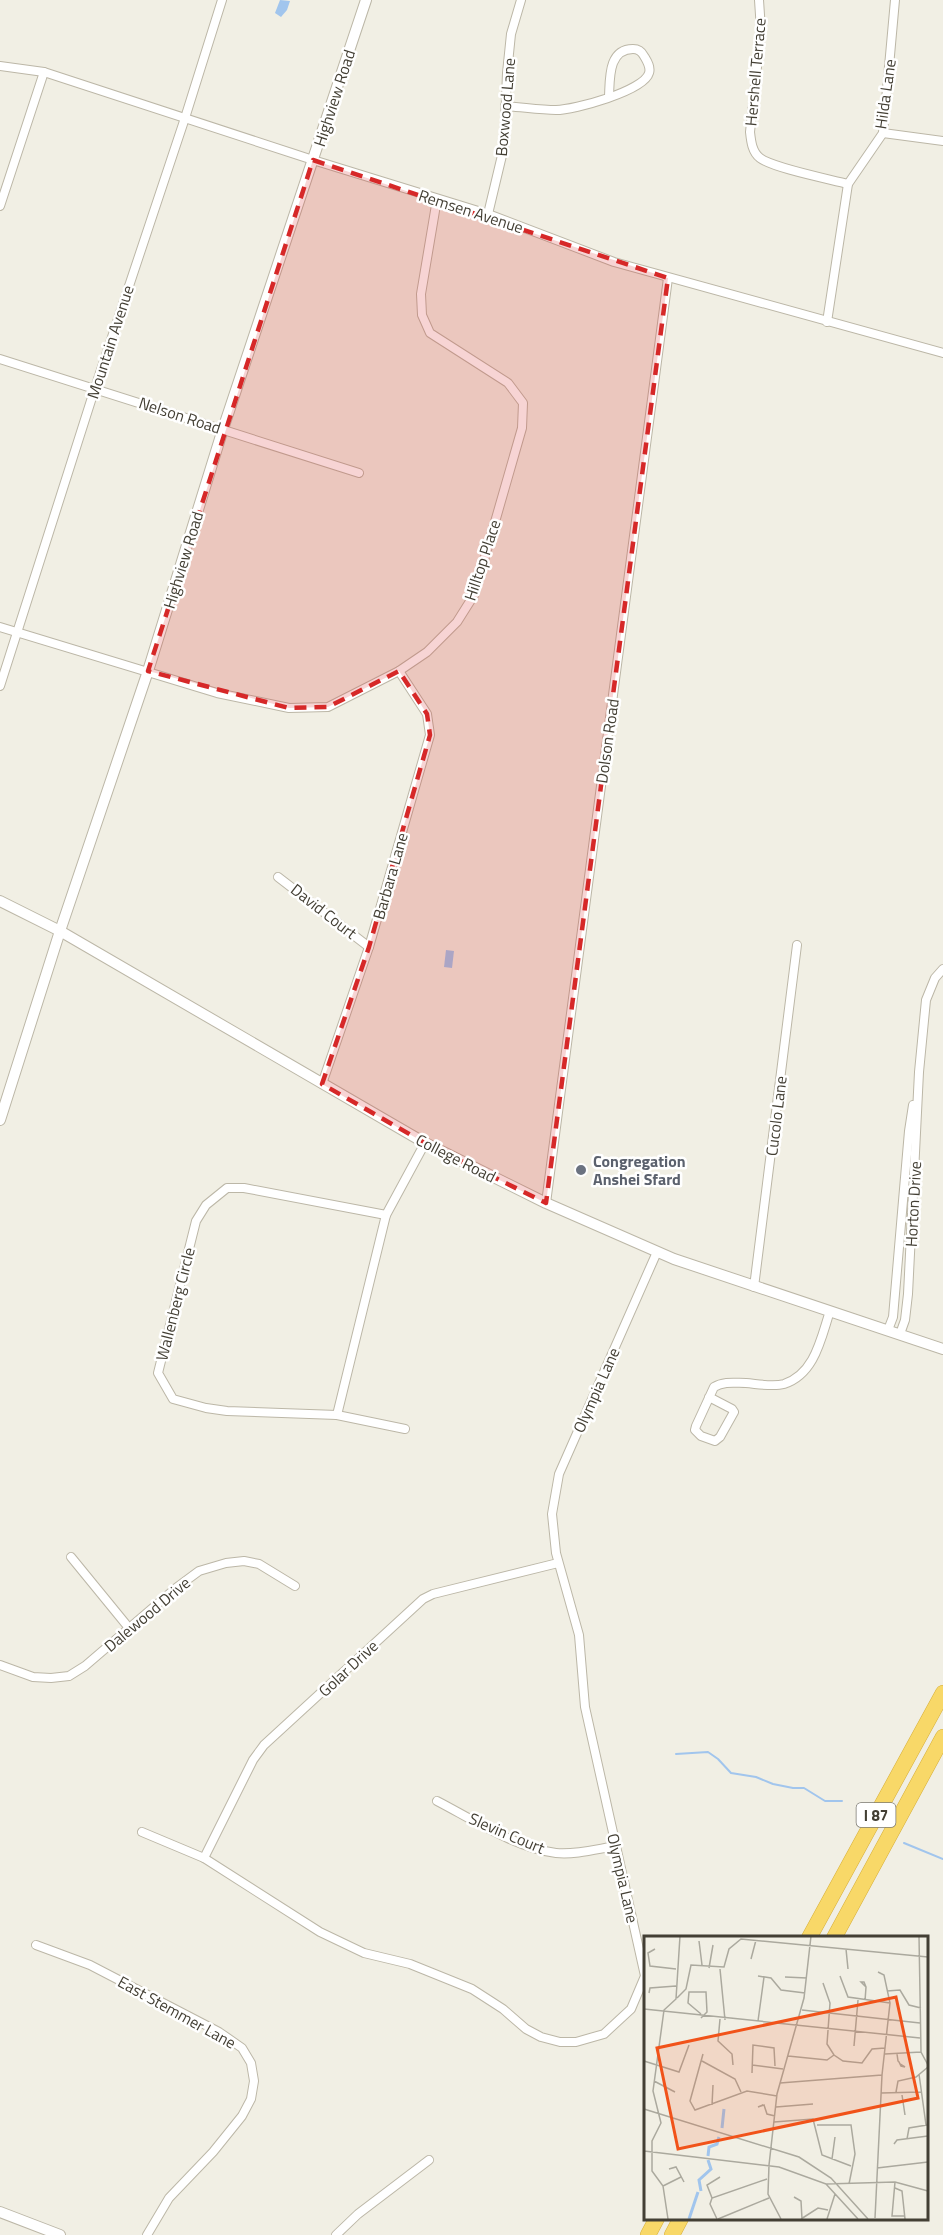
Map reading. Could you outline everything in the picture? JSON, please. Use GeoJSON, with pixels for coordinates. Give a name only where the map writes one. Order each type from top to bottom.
{"type":"FeatureCollection","features":[{"type":"Feature","properties":{"kind":"highway","name":"I 87"},"geometry":{"type":"LineString","coordinates":[[810,1936],[943,1693]]}},
{"type":"Feature","properties":{"kind":"highway","name":"I 87"},"geometry":{"type":"LineString","coordinates":[[835,1936],[943,1737]]}},
{"type":"Feature","properties":{"kind":"highway"},"geometry":{"type":"LineString","coordinates":[[648,2235],[656,2220]]}},
{"type":"Feature","properties":{"kind":"highway"},"geometry":{"type":"LineString","coordinates":[[672,2235],[680,2220]]}},
{"type":"Feature","properties":{"kind":"street","name":"Mountain Avenue"},"geometry":{"type":"LineString","coordinates":[[0,686],[222,0]]}},
{"type":"Feature","properties":{"kind":"street","name":"Highview Road"},"geometry":{"type":"LineString","coordinates":[[0,1120],[60,931],[148,671],[223,429],[366,0]]}},
{"type":"Feature","properties":{"kind":"street","name":"Boxwood Lane"},"geometry":{"type":"LineString","coordinates":[[488,214],[504,147],[511,34],[521,0]]}},
{"type":"Feature","properties":{"kind":"street","name":"Hershell Terrace"},"geometry":{"type":"LineString","coordinates":[[759,0],[761,30],[750,132],[752,148],[760,158],[775,165],[848,184]]}},
{"type":"Feature","properties":{"kind":"street","name":"Hilda Lane"},"geometry":{"type":"LineString","coordinates":[[828,322],[848,184],[883,133],[895,0]]}},
{"type":"Feature","properties":{"kind":"street"},"geometry":{"type":"LineString","coordinates":[[505,106],[556,110],[589,104],[609,96],[643,81],[649,74],[648,62],[642,52],[634,49],[622,51],[615,59],[610,70],[609,96]]}},
{"type":"Feature","properties":{"kind":"street","name":"Remsen Avenue"},"geometry":{"type":"LineString","coordinates":[[0,66],[44,72],[313,160],[488,214],[614,262],[943,353]]}},
{"type":"Feature","properties":{"kind":"street"},"geometry":{"type":"LineString","coordinates":[[0,206],[44,72]]}},
{"type":"Feature","properties":{"kind":"street"},"geometry":{"type":"LineString","coordinates":[[883,133],[943,141]]}},
{"type":"Feature","properties":{"kind":"street","name":"Hilltop Place"},"geometry":{"type":"LineString","coordinates":[[0,627],[217,693],[289,708],[327,707],[399,671],[427,652],[457,622],[474,595],[522,428],[523,403],[508,383],[429,333],[422,315],[421,294],[437,199]]}},
{"type":"Feature","properties":{"kind":"street","name":"Dolson Road"},"geometry":{"type":"LineString","coordinates":[[546,1203],[668,278]]}},
{"type":"Feature","properties":{"kind":"street","name":"Nelson Road"},"geometry":{"type":"LineString","coordinates":[[0,359],[359,473]]}},
{"type":"Feature","properties":{"kind":"street","name":"Barbara Lane"},"geometry":{"type":"LineString","coordinates":[[322,1084],[369,947],[430,735],[427,714],[399,671]]}},
{"type":"Feature","properties":{"kind":"street","name":"David Court"},"geometry":{"type":"LineString","coordinates":[[278,877],[369,947]]}},
{"type":"Feature","properties":{"kind":"street","name":"College Road"},"geometry":{"type":"LineString","coordinates":[[0,901],[60,931],[425,1143],[546,1203],[657,1252],[754,1287],[943,1349]]}},
{"type":"Feature","properties":{"kind":"street","name":"Cucolo Lane"},"geometry":{"type":"LineString","coordinates":[[754,1287],[797,945]]}},
{"type":"Feature","properties":{"kind":"street","name":"Horton Drive"},"geometry":{"type":"LineString","coordinates":[[900,1334],[905,1320],[908,1294],[919,1072],[926,1000],[935,978],[943,969]]}},
{"type":"Feature","properties":{"kind":"street","name":"Horton Drive"},"geometry":{"type":"LineString","coordinates":[[888,1330],[893,1317],[909,1131],[919,1072]]}},
{"type":"Feature","properties":{"kind":"street"},"geometry":{"type":"LineString","coordinates":[[405,1429],[337,1415],[386,1215],[425,1143]]}},
{"type":"Feature","properties":{"kind":"street","name":"Wallenberg Circle"},"geometry":{"type":"LineString","coordinates":[[337,1415],[206,1408],[173,1399],[158,1373],[196,1221],[206,1205],[226,1188],[244,1188],[386,1215]]}},
{"type":"Feature","properties":{"kind":"street","name":"Olympia Lane"},"geometry":{"type":"LineString","coordinates":[[644,1972],[585,1707],[579,1635],[558,1563],[552,1514],[560,1474],[657,1252]]}},
{"type":"Feature","properties":{"kind":"street"},"geometry":{"type":"LineString","coordinates":[[709,1397],[734,1412],[720,1437],[715,1441],[701,1436],[695,1430],[709,1397],[714,1387],[723,1383],[778,1385],[797,1377],[815,1356],[830,1311]]}},
{"type":"Feature","properties":{"kind":"street"},"geometry":{"type":"LineString","coordinates":[[71,1557],[129,1628]]}},
{"type":"Feature","properties":{"kind":"street","name":"Dalewood Drive"},"geometry":{"type":"LineString","coordinates":[[0,1665],[33,1677],[69,1676],[86,1666],[199,1571],[226,1563],[244,1561],[259,1564],[295,1586]]}},
{"type":"Feature","properties":{"kind":"street","name":"Golar Drive"},"geometry":{"type":"LineString","coordinates":[[204,1858],[253,1760],[264,1745],[423,1599],[433,1594],[558,1563]]}},
{"type":"Feature","properties":{"kind":"street","name":"Slevin Court"},"geometry":{"type":"LineString","coordinates":[[437,1801],[502,1835],[541,1850],[557,1854],[616,1846]]}},
{"type":"Feature","properties":{"kind":"street","name":"Olympia Lane"},"geometry":{"type":"LineString","coordinates":[[142,1832],[204,1858],[320,1932],[364,1953],[410,1964],[471,1989],[503,2009],[526,2029],[541,2037],[560,2042],[576,2042],[604,2034],[631,2008],[644,1978]]}},
{"type":"Feature","properties":{"kind":"street","name":"East Stemmer Lane"},"geometry":{"type":"LineString","coordinates":[[36,1945],[90,1965],[219,2032],[242,2048],[251,2063],[254,2081],[251,2099],[242,2116],[213,2152],[168,2198],[147,2235]]}},
{"type":"Feature","properties":{"kind":"street"},"geometry":{"type":"LineString","coordinates":[[336,2235],[358,2214],[429,2160]]}},
{"type":"Feature","properties":{"kind":"street"},"geometry":{"type":"LineString","coordinates":[[0,2212],[60,2235]]}},
{"type":"Feature","properties":{"kind":"highlighted area"},"geometry":{"type":"Polygon","coordinates":[[[313,160],[668,278],[546,1203],[425,1143],[322,1084],[369,947],[430,735],[427,714],[399,671],[328,707],[289,708],[148,671],[313,160]]]}},
{"type":"Feature","properties":{"kind":"water"},"geometry":{"type":"Polygon","coordinates":[[[280,0],[290,1],[281,17],[275,13],[280,0]]]}},
{"type":"Feature","properties":{"kind":"water"},"geometry":{"type":"Polygon","coordinates":[[[446,950],[454,951],[452,968],[444,967],[446,950]]]}},
{"type":"Feature","properties":{"kind":"waterway"},"geometry":{"type":"LineString","coordinates":[[676,1754],[708,1752],[731,1773],[756,1777],[773,1784],[804,1788],[825,1801],[842,1801]]}},
{"type":"Feature","properties":{"kind":"waterway"},"geometry":{"type":"LineString","coordinates":[[904,1843],[943,1859]]}},
{"type":"Feature","properties":{"kind":"place","name":"Congregation Anshei Sfard"},"geometry":{"type":"Point","coordinates":[581,1170]}}]}
